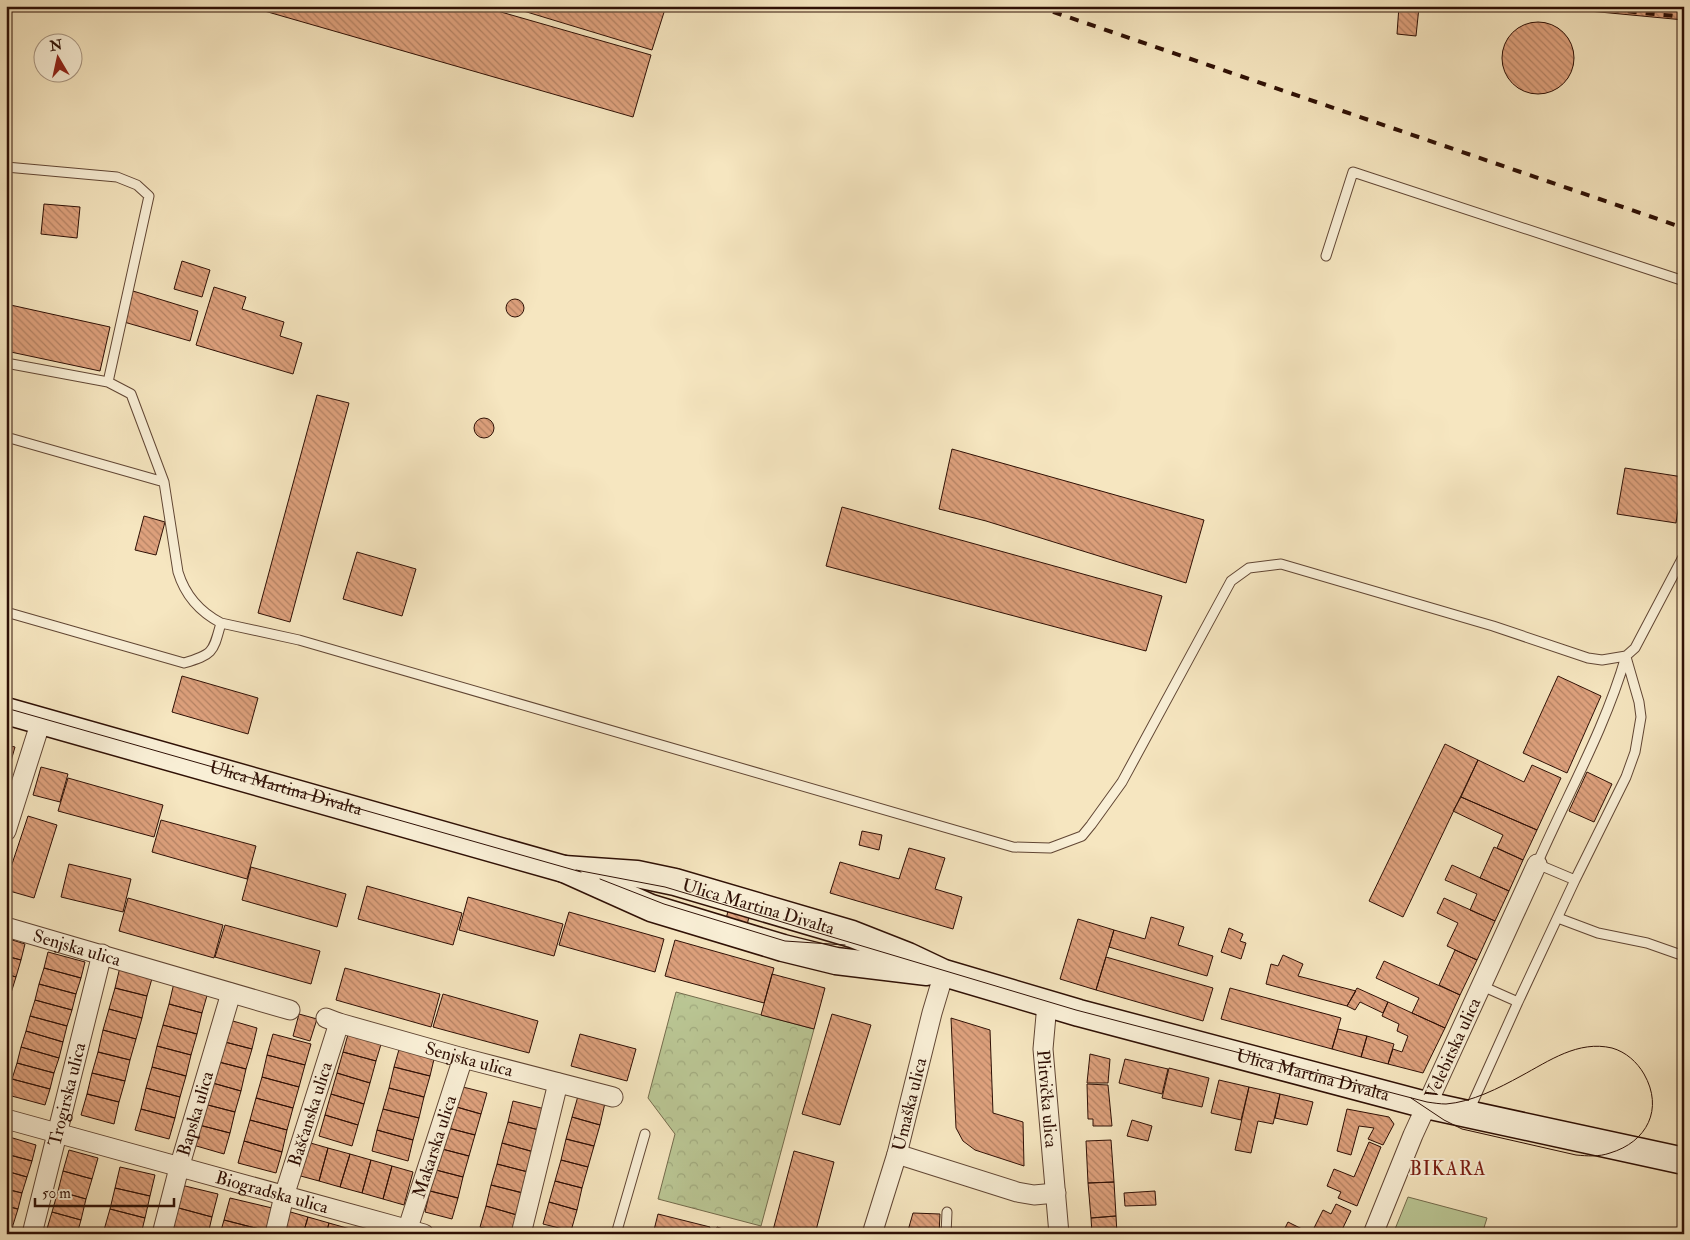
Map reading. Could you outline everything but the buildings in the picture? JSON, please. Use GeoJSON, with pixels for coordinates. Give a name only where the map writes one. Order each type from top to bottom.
{"type":"FeatureCollection","features":[{"type":"Feature","properties":{"kind":"street","name":"Ulica Martina Divalta"},"geometry":{"type":"LineString","coordinates":[[6,711],[564,869],[637,874],[675,882],[852,934],[908,956],[944,973],[1047,1004],[1426,1105],[1684,1161]]}},
{"type":"Feature","properties":{"kind":"street"},"geometry":{"type":"LineString","coordinates":[[6,831],[41,721]]}},
{"type":"Feature","properties":{"kind":"street","name":"Velebitska ulica"},"geometry":{"type":"LineString","coordinates":[[1373,1234],[1426,1105],[1537,864]]}},
{"type":"Feature","properties":{"kind":"street","name":"Senjska ulica"},"geometry":{"type":"LineString","coordinates":[[6,927],[290,1010]]}},
{"type":"Feature","properties":{"kind":"street","name":"Trogirska ulica"},"geometry":{"type":"LineString","coordinates":[[32,1234],[102,954]]}},
{"type":"Feature","properties":{"kind":"street","name":"Umaška ulica"},"geometry":{"type":"LineString","coordinates":[[872,1234],[897,1154],[932,1013],[944,973]]}},
{"type":"Feature","properties":{"kind":"street","name":"Bapska ulica"},"geometry":{"type":"LineString","coordinates":[[162,1234],[179,1168],[231,994]]}},
{"type":"Feature","properties":{"kind":"street","name":"Plitvička ulica"},"geometry":{"type":"LineString","coordinates":[[1047,1004],[1044,1049],[1059,1234]]}},
{"type":"Feature","properties":{"kind":"street","name":"Senjska ulica"},"geometry":{"type":"LineString","coordinates":[[333,1020],[463,1058],[613,1097]]}},
{"type":"Feature","properties":{"kind":"street","name":"Baščanska ulica"},"geometry":{"type":"LineString","coordinates":[[275,1234],[333,1020]]}},
{"type":"Feature","properties":{"kind":"street","name":"Makarska ulica"},"geometry":{"type":"LineString","coordinates":[[412,1232],[463,1058]]}},
{"type":"Feature","properties":{"kind":"street"},"geometry":{"type":"LineString","coordinates":[[521,1234],[558,1083]]}},
{"type":"Feature","properties":{"kind":"street","name":"Biogradska ulica"},"geometry":{"type":"LineString","coordinates":[[6,1119],[412,1232]]}},
{"type":"Feature","properties":{"kind":"street"},"geometry":{"type":"LineString","coordinates":[[897,1154],[1017,1192],[1034,1194],[1056,1193]]}},
{"type":"Feature","properties":{"kind":"lane"},"geometry":{"type":"LineString","coordinates":[[6,167],[117,177],[136,185],[149,196],[108,382]]}},
{"type":"Feature","properties":{"kind":"lane"},"geometry":{"type":"LineString","coordinates":[[1326,256],[1353,172],[1684,281]]}},
{"type":"Feature","properties":{"kind":"lane"},"geometry":{"type":"LineString","coordinates":[[6,362],[108,382],[131,394],[164,482],[178,572],[182,584],[189,596],[203,611],[221,623],[299,640],[1013,847],[1050,848],[1082,836],[1122,782],[1231,581],[1249,568],[1281,564],[1493,626],[1588,658],[1602,660],[1626,656]]}},
{"type":"Feature","properties":{"kind":"lane"},"geometry":{"type":"LineString","coordinates":[[6,437],[164,482]]}},
{"type":"Feature","properties":{"kind":"lane"},"geometry":{"type":"LineString","coordinates":[[1574,880],[1537,864],[1604,720],[1616,690],[1626,656],[1635,648],[1684,555]]}},
{"type":"Feature","properties":{"kind":"lane"},"geometry":{"type":"LineString","coordinates":[[6,612],[184,663],[205,657],[214,647],[221,623]]}},
{"type":"Feature","properties":{"kind":"lane"},"geometry":{"type":"LineString","coordinates":[[1468,1114],[1574,880],[1626,777],[1635,752],[1641,717],[1640,702],[1626,656]]}},
{"type":"Feature","properties":{"kind":"lane"},"geometry":{"type":"LineString","coordinates":[[1558,918],[1598,933],[1647,943],[1684,956]]}},
{"type":"Feature","properties":{"kind":"lane"},"geometry":{"type":"LineString","coordinates":[[1482,986],[1518,1002]]}},
{"type":"Feature","properties":{"kind":"lane"},"geometry":{"type":"LineString","coordinates":[[616,1234],[645,1134]]}},
{"type":"Feature","properties":{"kind":"lane"},"geometry":{"type":"LineString","coordinates":[[946,1234],[947,1212]]}},
{"type":"Feature","properties":{"kind":"green space"},"geometry":{"type":"Polygon","coordinates":[[[676,992],[814,1029],[761,1226],[658,1199],[675,1134],[648,1098],[676,992]]]}},
{"type":"Feature","properties":{"kind":"green space"},"geometry":{"type":"Polygon","coordinates":[[[1408,1197],[1487,1218],[1482,1234],[1393,1234],[1408,1197]]]}},
{"type":"Feature","properties":{"kind":"tram line"},"geometry":{"type":"LineString","coordinates":[[6,708],[581,872]]}},
{"type":"Feature","properties":{"kind":"tram line"},"geometry":{"type":"LineString","coordinates":[[576,870],[665,887],[1076,1010],[1427,1102],[1456,1103],[1485,1094],[1553,1058],[1576,1049],[1599,1046],[1612,1048],[1626,1055],[1638,1065],[1644,1074],[1650,1087],[1652,1111],[1648,1122],[1634,1141],[1610,1153],[1589,1156],[1576,1155],[1462,1129],[1444,1120],[1411,1098]]}},
{"type":"Feature","properties":{"kind":"tram line"},"geometry":{"type":"LineString","coordinates":[[600,879],[664,904],[785,941],[845,945]]}},
{"type":"Feature","properties":{"kind":"railway"},"geometry":{"type":"LineString","coordinates":[[1036,6],[1684,228]]}},
{"type":"Feature","properties":{"kind":"railway"},"geometry":{"type":"LineString","coordinates":[[1574,6],[1684,17]]}},
{"type":"Feature","properties":{"kind":"district","name":"BIKARA"},"geometry":{"type":"Point","coordinates":[1448,1169]}}]}
